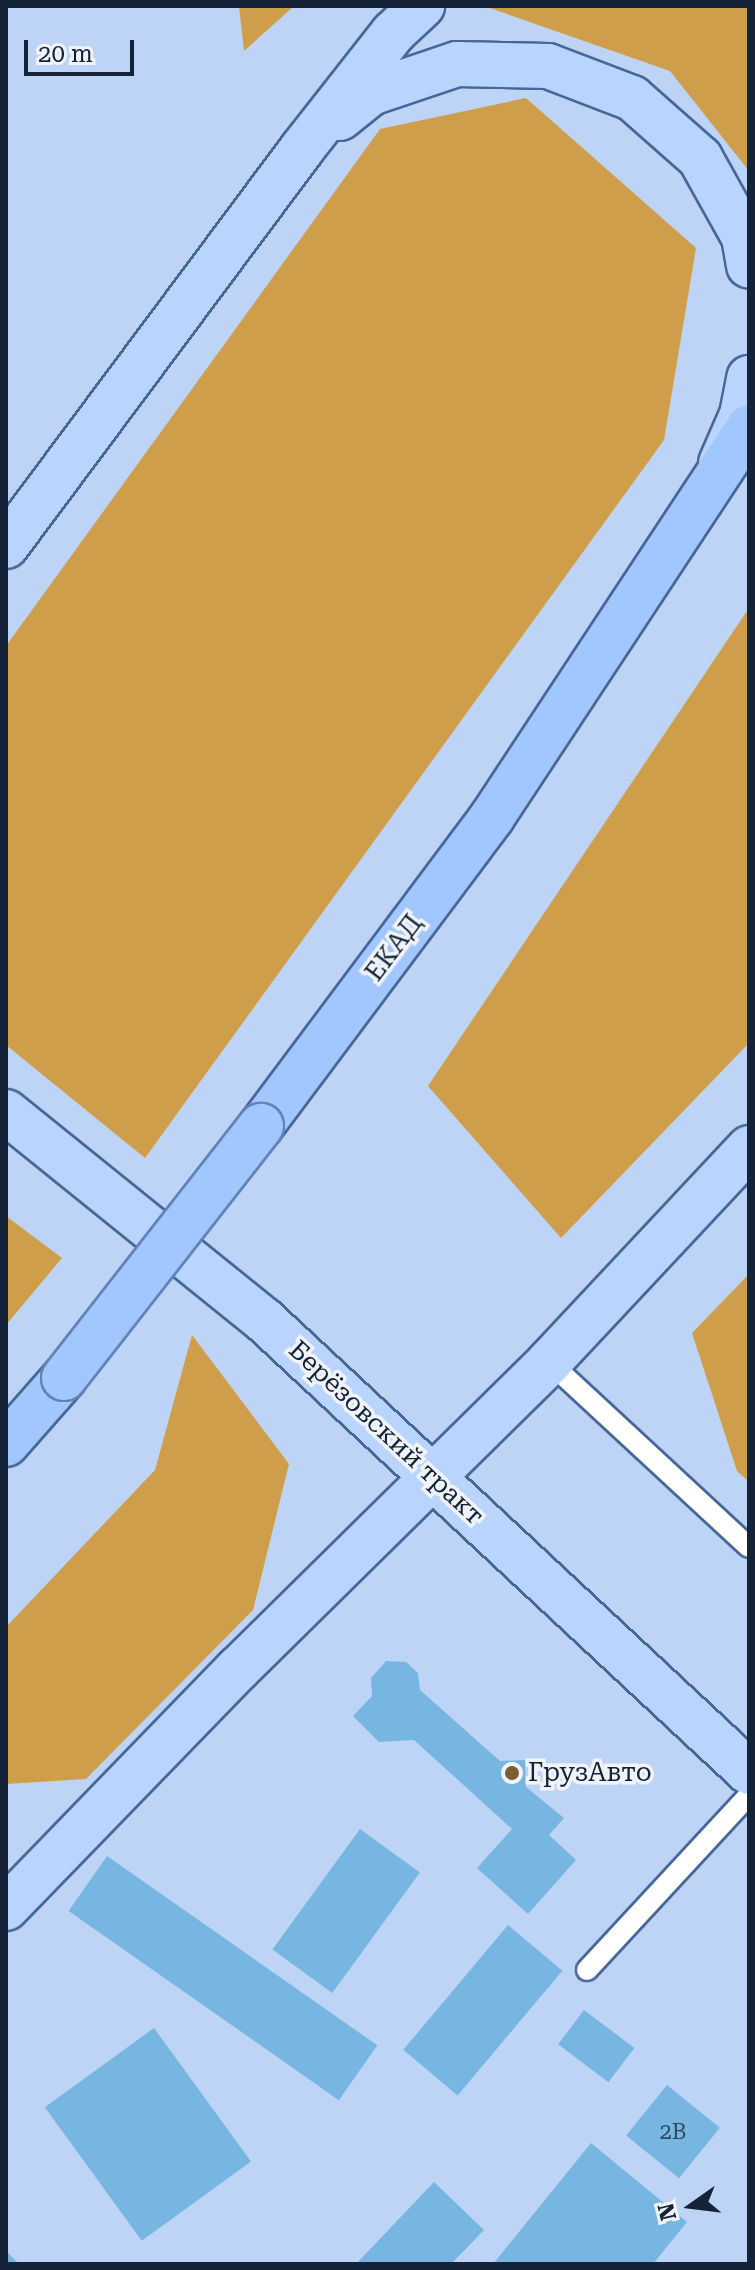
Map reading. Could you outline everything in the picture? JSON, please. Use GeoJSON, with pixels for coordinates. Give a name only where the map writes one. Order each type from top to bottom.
{"type":"FeatureCollection","features":[{"type":"Feature","properties":{"kind":"highway","name":"ЕКАД"},"geometry":{"type":"LineString","coordinates":[[6,1444],[64,1378],[261,1126],[492,817],[704,501],[749,427]]}},
{"type":"Feature","properties":{"kind":"main road"},"geometry":{"type":"LineString","coordinates":[[6,546],[301,150],[393,33],[422,6]]}},
{"type":"Feature","properties":{"kind":"main road"},"geometry":{"type":"LineString","coordinates":[[301,150],[371,93],[457,64],[548,66],[632,98],[700,158],[744,237],[749,266]]}},
{"type":"Feature","properties":{"kind":"main road"},"geometry":{"type":"LineString","coordinates":[[704,501],[742,415],[749,378]]}},
{"type":"Feature","properties":{"kind":"main road","name":"Берёзовский тракт"},"geometry":{"type":"LineString","coordinates":[[6,1112],[264,1320],[749,1772]]}},
{"type":"Feature","properties":{"kind":"main road"},"geometry":{"type":"LineString","coordinates":[[6,1908],[433,1475],[549,1362],[749,1148]]}},
{"type":"Feature","properties":{"kind":"lane"},"geometry":{"type":"LineString","coordinates":[[549,1362],[749,1547]]}},
{"type":"Feature","properties":{"kind":"lane"},"geometry":{"type":"LineString","coordinates":[[587,1970],[749,1795]]}},
{"type":"Feature","properties":{"kind":"shaded area"},"geometry":{"type":"Polygon","coordinates":[[[239,6],[294,6],[244,51],[239,6]]]}},
{"type":"Feature","properties":{"kind":"shaded area"},"geometry":{"type":"Polygon","coordinates":[[[484,6],[749,6],[749,171],[670,71],[484,6]]]}},
{"type":"Feature","properties":{"kind":"shaded area"},"geometry":{"type":"Polygon","coordinates":[[[526,98],[696,248],[664,440],[145,1158],[6,1045],[6,646],[380,129],[526,98]]]}},
{"type":"Feature","properties":{"kind":"shaded area"},"geometry":{"type":"Polygon","coordinates":[[[749,608],[749,1043],[561,1238],[428,1086],[749,608]]]}},
{"type":"Feature","properties":{"kind":"shaded area"},"geometry":{"type":"Polygon","coordinates":[[[6,1216],[62,1258],[6,1325],[6,1216]]]}},
{"type":"Feature","properties":{"kind":"shaded area"},"geometry":{"type":"Polygon","coordinates":[[[749,1274],[749,1482],[737,1471],[692,1333],[749,1274]]]}},
{"type":"Feature","properties":{"kind":"shaded area"},"geometry":{"type":"Polygon","coordinates":[[[192,1335],[289,1464],[253,1610],[86,1779],[6,1784],[6,1627],[155,1470],[192,1335]]]}},
{"type":"Feature","properties":{"kind":"building"},"geometry":{"type":"Polygon","coordinates":[[[386,1661],[406,1662],[418,1673],[420,1690],[500,1761],[525,1760],[526,1787],[564,1818],[549,1835],[576,1860],[528,1914],[477,1868],[512,1829],[414,1740],[379,1742],[353,1716],[372,1696],[371,1678],[386,1661]]]}},
{"type":"Feature","properties":{"kind":"building"},"geometry":{"type":"Polygon","coordinates":[[[360,1829],[420,1872],[332,1993],[272,1950],[360,1829]]]}},
{"type":"Feature","properties":{"kind":"building"},"geometry":{"type":"Polygon","coordinates":[[[107,1856],[377,2045],[339,2100],[69,1911],[107,1856]]]}},
{"type":"Feature","properties":{"kind":"building"},"geometry":{"type":"Polygon","coordinates":[[[508,1925],[562,1971],[458,2096],[403,2050],[508,1925]]]}},
{"type":"Feature","properties":{"kind":"building"},"geometry":{"type":"Polygon","coordinates":[[[584,2010],[634,2048],[608,2082],[558,2044],[584,2010]]]}},
{"type":"Feature","properties":{"kind":"building"},"geometry":{"type":"Polygon","coordinates":[[[154,2028],[251,2161],[142,2241],[45,2107],[154,2028]]]}},
{"type":"Feature","properties":{"kind":"building"},"geometry":{"type":"Polygon","coordinates":[[[667,2085],[720,2128],[679,2178],[626,2136],[667,2085]]]}},
{"type":"Feature","properties":{"kind":"building"},"geometry":{"type":"Polygon","coordinates":[[[591,2143],[687,2222],[653,2264],[493,2264],[591,2143]]]}},
{"type":"Feature","properties":{"kind":"building"},"geometry":{"type":"Polygon","coordinates":[[[434,2182],[484,2230],[451,2264],[356,2264],[434,2182]]]}},
{"type":"Feature","properties":{"kind":"building"},"geometry":{"type":"Polygon","coordinates":[[[6,2251],[19,2264],[6,2264],[6,2251]]]}},
{"type":"Feature","properties":{"kind":"place","name":"ГрузАвто"},"geometry":{"type":"Point","coordinates":[512,1773]}}]}
